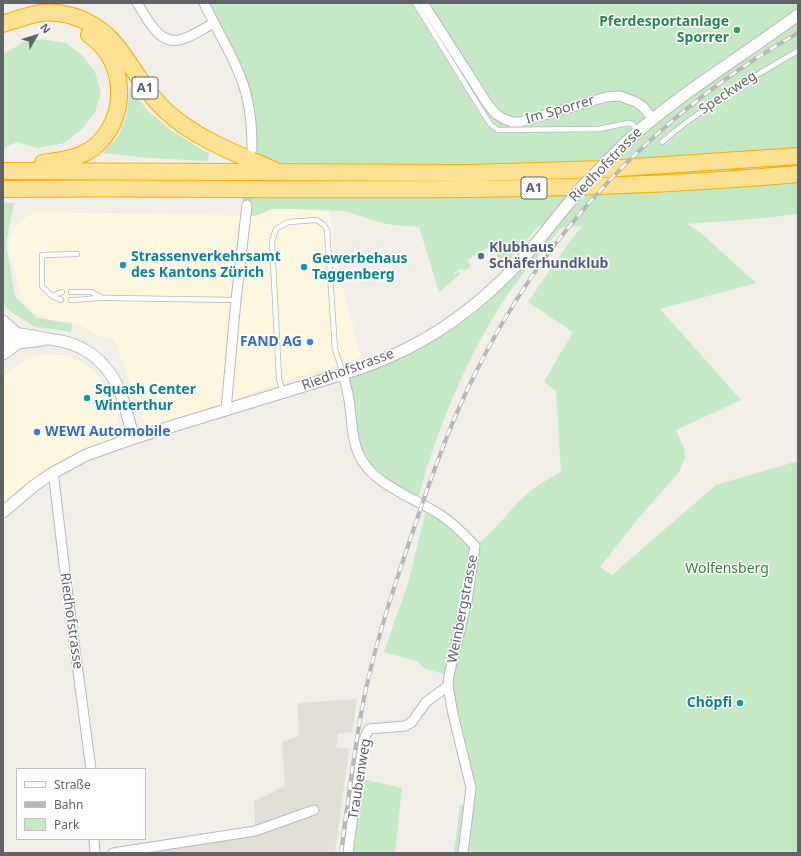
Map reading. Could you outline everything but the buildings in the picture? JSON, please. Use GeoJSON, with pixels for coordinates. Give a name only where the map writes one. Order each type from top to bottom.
{"type":"FeatureCollection","features":[{"type":"Feature","properties":{"kind":"highway","name":"A1"},"geometry":{"type":"LineString","coordinates":[[3,24],[30,15],[54,13],[65,14],[88,22],[107,36],[116,45],[150,94],[166,111],[185,126],[213,143],[280,173]]}},
{"type":"Feature","properties":{"kind":"highway","name":"A1"},"geometry":{"type":"LineString","coordinates":[[3,36],[35,25],[50,23],[67,26],[84,32],[98,42],[110,57],[117,74],[120,101],[115,119],[106,134],[93,148],[83,154],[70,159],[3,171]]}},
{"type":"Feature","properties":{"kind":"highway","name":"A1"},"geometry":{"type":"LineString","coordinates":[[3,171],[447,173],[605,169],[798,156]]}},
{"type":"Feature","properties":{"kind":"highway","name":"A1"},"geometry":{"type":"LineString","coordinates":[[3,189],[507,189],[642,185],[798,174]]}},
{"type":"Feature","properties":{"kind":"street"},"geometry":{"type":"LineString","coordinates":[[137,3],[156,32],[169,40],[183,39],[214,23]]}},
{"type":"Feature","properties":{"kind":"street"},"geometry":{"type":"LineString","coordinates":[[204,3],[242,82],[248,102],[251,121],[252,149]]}},
{"type":"Feature","properties":{"kind":"street","name":"Im Sporrer"},"geometry":{"type":"LineString","coordinates":[[423,3],[489,106],[496,114],[504,119],[512,122],[528,120],[613,96],[629,98],[643,106],[653,119]]}},
{"type":"Feature","properties":{"kind":"street","name":"Riedhofstrasse"},"geometry":{"type":"LineString","coordinates":[[3,512],[35,485],[51,474],[86,455],[134,438],[284,392],[342,371],[375,363],[405,349],[442,328],[468,310],[491,291],[518,264],[582,187],[625,143],[653,119],[798,15]]}},
{"type":"Feature","properties":{"kind":"street"},"geometry":{"type":"LineString","coordinates":[[226,410],[236,300],[247,205]]}},
{"type":"Feature","properties":{"kind":"street"},"geometry":{"type":"LineString","coordinates":[[3,321],[17,338]]}},
{"type":"Feature","properties":{"kind":"street"},"geometry":{"type":"LineString","coordinates":[[3,332],[17,338]]}},
{"type":"Feature","properties":{"kind":"street"},"geometry":{"type":"LineString","coordinates":[[3,354],[17,338]]}},
{"type":"Feature","properties":{"kind":"street"},"geometry":{"type":"LineString","coordinates":[[3,342],[17,338],[50,339],[81,348],[93,355],[112,376],[120,392],[134,438]]}},
{"type":"Feature","properties":{"kind":"street","name":"Weinbergstrasse"},"geometry":{"type":"LineString","coordinates":[[342,371],[349,396],[351,422],[355,442],[359,455],[367,468],[378,478],[440,515],[476,546],[468,601],[449,675],[448,686],[453,714],[471,788],[463,853]]}},
{"type":"Feature","properties":{"kind":"street","name":"Riedhofstrasse"},"geometry":{"type":"LineString","coordinates":[[51,474],[54,479],[91,768]]}},
{"type":"Feature","properties":{"kind":"street","name":"Traubenweg"},"geometry":{"type":"LineString","coordinates":[[348,853],[364,739],[368,729],[405,726],[412,722],[426,702],[448,686]]}},
{"type":"Feature","properties":{"kind":"street"},"geometry":{"type":"LineString","coordinates":[[112,853],[255,831],[314,810]]}},
{"type":"Feature","properties":{"kind":"street"},"geometry":{"type":"LineString","coordinates":[[94,840],[95,853]]}},
{"type":"Feature","properties":{"kind":"lane"},"geometry":{"type":"LineString","coordinates":[[415,3],[486,118],[494,128],[498,130],[599,129],[628,123],[632,124],[639,131]]}},
{"type":"Feature","properties":{"kind":"lane","name":"Speckweg"},"geometry":{"type":"LineString","coordinates":[[662,142],[687,121],[742,83],[798,51]]}},
{"type":"Feature","properties":{"kind":"lane"},"geometry":{"type":"LineString","coordinates":[[284,392],[279,379],[272,241],[276,229],[288,222],[317,220],[324,225],[327,230],[335,349],[342,371]]}},
{"type":"Feature","properties":{"kind":"lane"},"geometry":{"type":"LineString","coordinates":[[62,300],[52,296],[42,286],[42,255],[77,254]]}},
{"type":"Feature","properties":{"kind":"lane"},"geometry":{"type":"LineString","coordinates":[[52,296],[62,292]]}},
{"type":"Feature","properties":{"kind":"lane"},"geometry":{"type":"LineString","coordinates":[[72,292],[91,292],[101,297]]}},
{"type":"Feature","properties":{"kind":"lane"},"geometry":{"type":"LineString","coordinates":[[71,300],[88,300],[101,297],[236,300]]}},
{"type":"Feature","properties":{"kind":"shaded area"},"geometry":{"type":"Polygon","coordinates":[[[272,209],[297,209],[330,212],[335,260],[361,357],[248,394],[226,410],[146,435],[144,420],[113,339],[99,336],[77,323],[48,319],[34,312],[24,302],[21,295],[9,252],[9,241],[14,229],[29,215],[39,212],[255,216],[272,209]]]}},
{"type":"Feature","properties":{"kind":"shaded area"},"geometry":{"type":"Polygon","coordinates":[[[41,354],[71,357],[93,370],[118,408],[117,427],[114,428],[120,443],[86,455],[3,512],[3,378],[26,359],[41,354]]]}},
{"type":"Feature","properties":{"kind":"shaded area"},"geometry":{"type":"Polygon","coordinates":[[[357,699],[352,732],[338,734],[336,747],[349,749],[335,853],[158,853],[158,851],[169,844],[255,831],[254,801],[285,786],[282,742],[299,736],[298,703],[357,699]]]}},
{"type":"Feature","properties":{"kind":"green space","name":"Wolfensberg"},"geometry":{"type":"Polygon","coordinates":[[[204,3],[798,3],[798,214],[687,224],[701,233],[756,283],[660,309],[741,400],[676,430],[684,448],[685,457],[679,472],[636,521],[600,567],[612,575],[716,485],[798,461],[798,853],[484,853],[464,850],[463,853],[454,853],[460,805],[469,806],[469,780],[449,675],[425,669],[417,661],[384,652],[409,580],[425,514],[432,514],[433,510],[476,546],[490,534],[527,494],[561,472],[556,391],[544,382],[573,332],[528,302],[582,226],[561,228],[514,285],[493,318],[454,394],[434,448],[417,502],[378,478],[359,455],[343,374],[432,341],[468,318],[515,276],[556,228],[548,229],[538,227],[504,266],[490,246],[467,260],[471,266],[464,271],[462,268],[454,273],[454,275],[459,272],[460,274],[439,292],[419,227],[386,224],[344,211],[272,209],[255,216],[246,215],[250,171],[248,102],[204,3]]]}},
{"type":"Feature","properties":{"kind":"green space"},"geometry":{"type":"Polygon","coordinates":[[[42,39],[66,43],[83,56],[95,72],[101,93],[95,112],[82,129],[64,143],[38,148],[16,142],[3,149],[3,54],[24,42],[42,39]]]}},
{"type":"Feature","properties":{"kind":"green space"},"geometry":{"type":"Polygon","coordinates":[[[129,86],[146,109],[169,129],[209,154],[208,161],[148,158],[103,153],[118,136],[124,124],[128,105],[129,86]]]}},
{"type":"Feature","properties":{"kind":"green space"},"geometry":{"type":"Polygon","coordinates":[[[3,203],[14,203],[6,244],[15,297],[37,318],[72,324],[71,332],[33,326],[7,309],[3,301],[3,203]]]}},
{"type":"Feature","properties":{"kind":"green space"},"geometry":{"type":"Polygon","coordinates":[[[358,778],[402,788],[395,853],[348,853],[358,778]]]}},
{"type":"Feature","properties":{"kind":"tunnel"},"geometry":{"type":"LineString","coordinates":[[247,205],[250,168]]}},
{"type":"Feature","properties":{"kind":"railway"},"geometry":{"type":"LineString","coordinates":[[341,853],[360,717],[374,655],[386,612],[448,433],[464,396],[501,325],[534,274],[570,226],[609,181],[652,139],[698,100],[747,65],[798,33]]}},
{"type":"Feature","properties":{"kind":"place","name":"Pferdesportanlage Sporrer"},"geometry":{"type":"Point","coordinates":[737,30]}},
{"type":"Feature","properties":{"kind":"place","name":"Klubhaus Schäferhundklub"},"geometry":{"type":"Point","coordinates":[481,256]}},
{"type":"Feature","properties":{"kind":"place","name":"Strassenverkehrsamt des Kantons Zürich"},"geometry":{"type":"Point","coordinates":[123,265]}},
{"type":"Feature","properties":{"kind":"place","name":"Gewerbehaus Taggenberg"},"geometry":{"type":"Point","coordinates":[304,267]}},
{"type":"Feature","properties":{"kind":"place","name":"FAND AG"},"geometry":{"type":"Point","coordinates":[310,342]}},
{"type":"Feature","properties":{"kind":"place","name":"Squash Center Winterthur"},"geometry":{"type":"Point","coordinates":[87,398]}},
{"type":"Feature","properties":{"kind":"place","name":"WEWI Automobile"},"geometry":{"type":"Point","coordinates":[37,432]}},
{"type":"Feature","properties":{"kind":"place","name":"Chöpfi"},"geometry":{"type":"Point","coordinates":[740,703]}}]}
